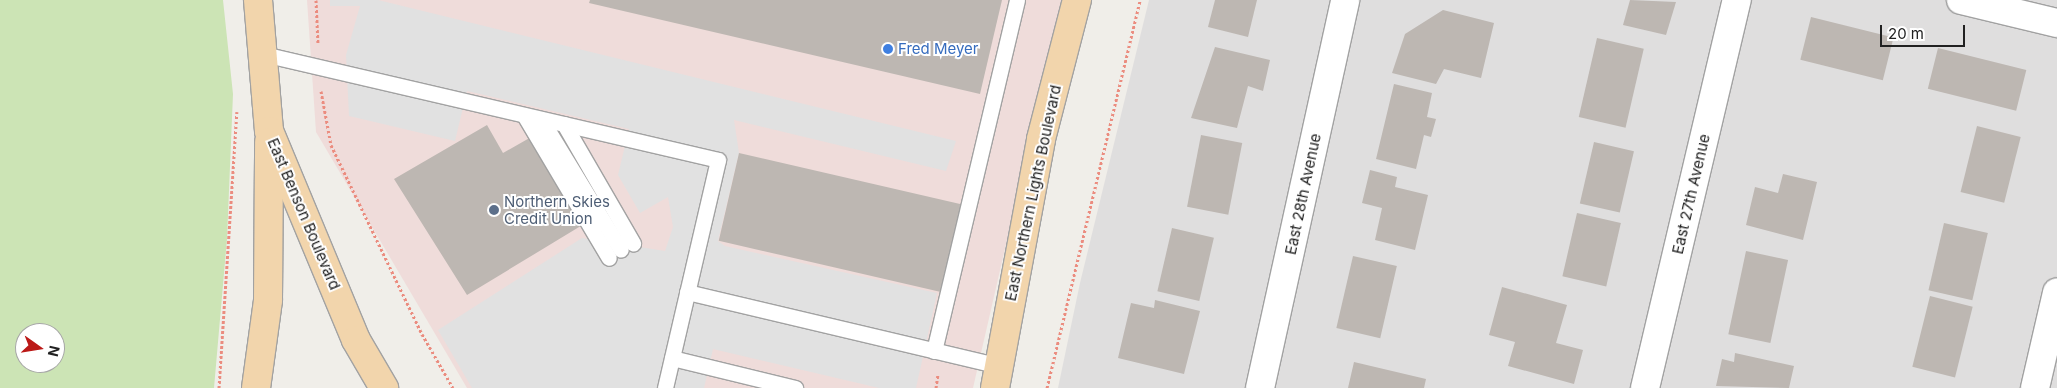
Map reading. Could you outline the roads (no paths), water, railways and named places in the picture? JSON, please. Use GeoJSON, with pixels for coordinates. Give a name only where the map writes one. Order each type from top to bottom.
{"type":"FeatureCollection","features":[{"type":"Feature","properties":{"kind":"main road","name":"East Benson Boulevard"},"geometry":{"type":"LineString","coordinates":[[258,0],[269,131],[356,340],[384,388]]}},
{"type":"Feature","properties":{"kind":"main road","name":"East Northern Lights Boulevard"},"geometry":{"type":"LineString","coordinates":[[997,377],[1041,138],[1078,0]]}},
{"type":"Feature","properties":{"kind":"main road"},"geometry":{"type":"LineString","coordinates":[[256,388],[268,300],[269,131]]}},
{"type":"Feature","properties":{"kind":"street","name":"East 28th Avenue"},"geometry":{"type":"LineString","coordinates":[[1260,388],[1345,0]]}},
{"type":"Feature","properties":{"kind":"street","name":"East 27th Avenue"},"geometry":{"type":"LineString","coordinates":[[1645,388],[1737,0]]}},
{"type":"Feature","properties":{"kind":"street"},"geometry":{"type":"LineString","coordinates":[[1962,0],[2057,23]]}},
{"type":"Feature","properties":{"kind":"street"},"geometry":{"type":"LineString","coordinates":[[2035,388],[2057,293]]}},
{"type":"Feature","properties":{"kind":"lane"},"geometry":{"type":"LineString","coordinates":[[934,351],[1017,0]]}},
{"type":"Feature","properties":{"kind":"lane"},"geometry":{"type":"LineString","coordinates":[[262,54],[718,160],[665,388]]}},
{"type":"Feature","properties":{"kind":"lane"},"geometry":{"type":"LineString","coordinates":[[524,115],[621,250]]}},
{"type":"Feature","properties":{"kind":"lane"},"geometry":{"type":"LineString","coordinates":[[541,119],[621,250]]}},
{"type":"Feature","properties":{"kind":"lane"},"geometry":{"type":"LineString","coordinates":[[564,124],[621,250]]}},
{"type":"Feature","properties":{"kind":"lane"},"geometry":{"type":"LineString","coordinates":[[687,292],[934,351],[997,377]]}},
{"type":"Feature","properties":{"kind":"lane"},"geometry":{"type":"LineString","coordinates":[[672,358],[795,388]]}},
{"type":"Feature","properties":{"kind":"place","name":"Fred Meyer"},"geometry":{"type":"Point","coordinates":[888,49]}},
{"type":"Feature","properties":{"kind":"place","name":"Northern Skies Credit Union"},"geometry":{"type":"Point","coordinates":[494,210]}}]}
